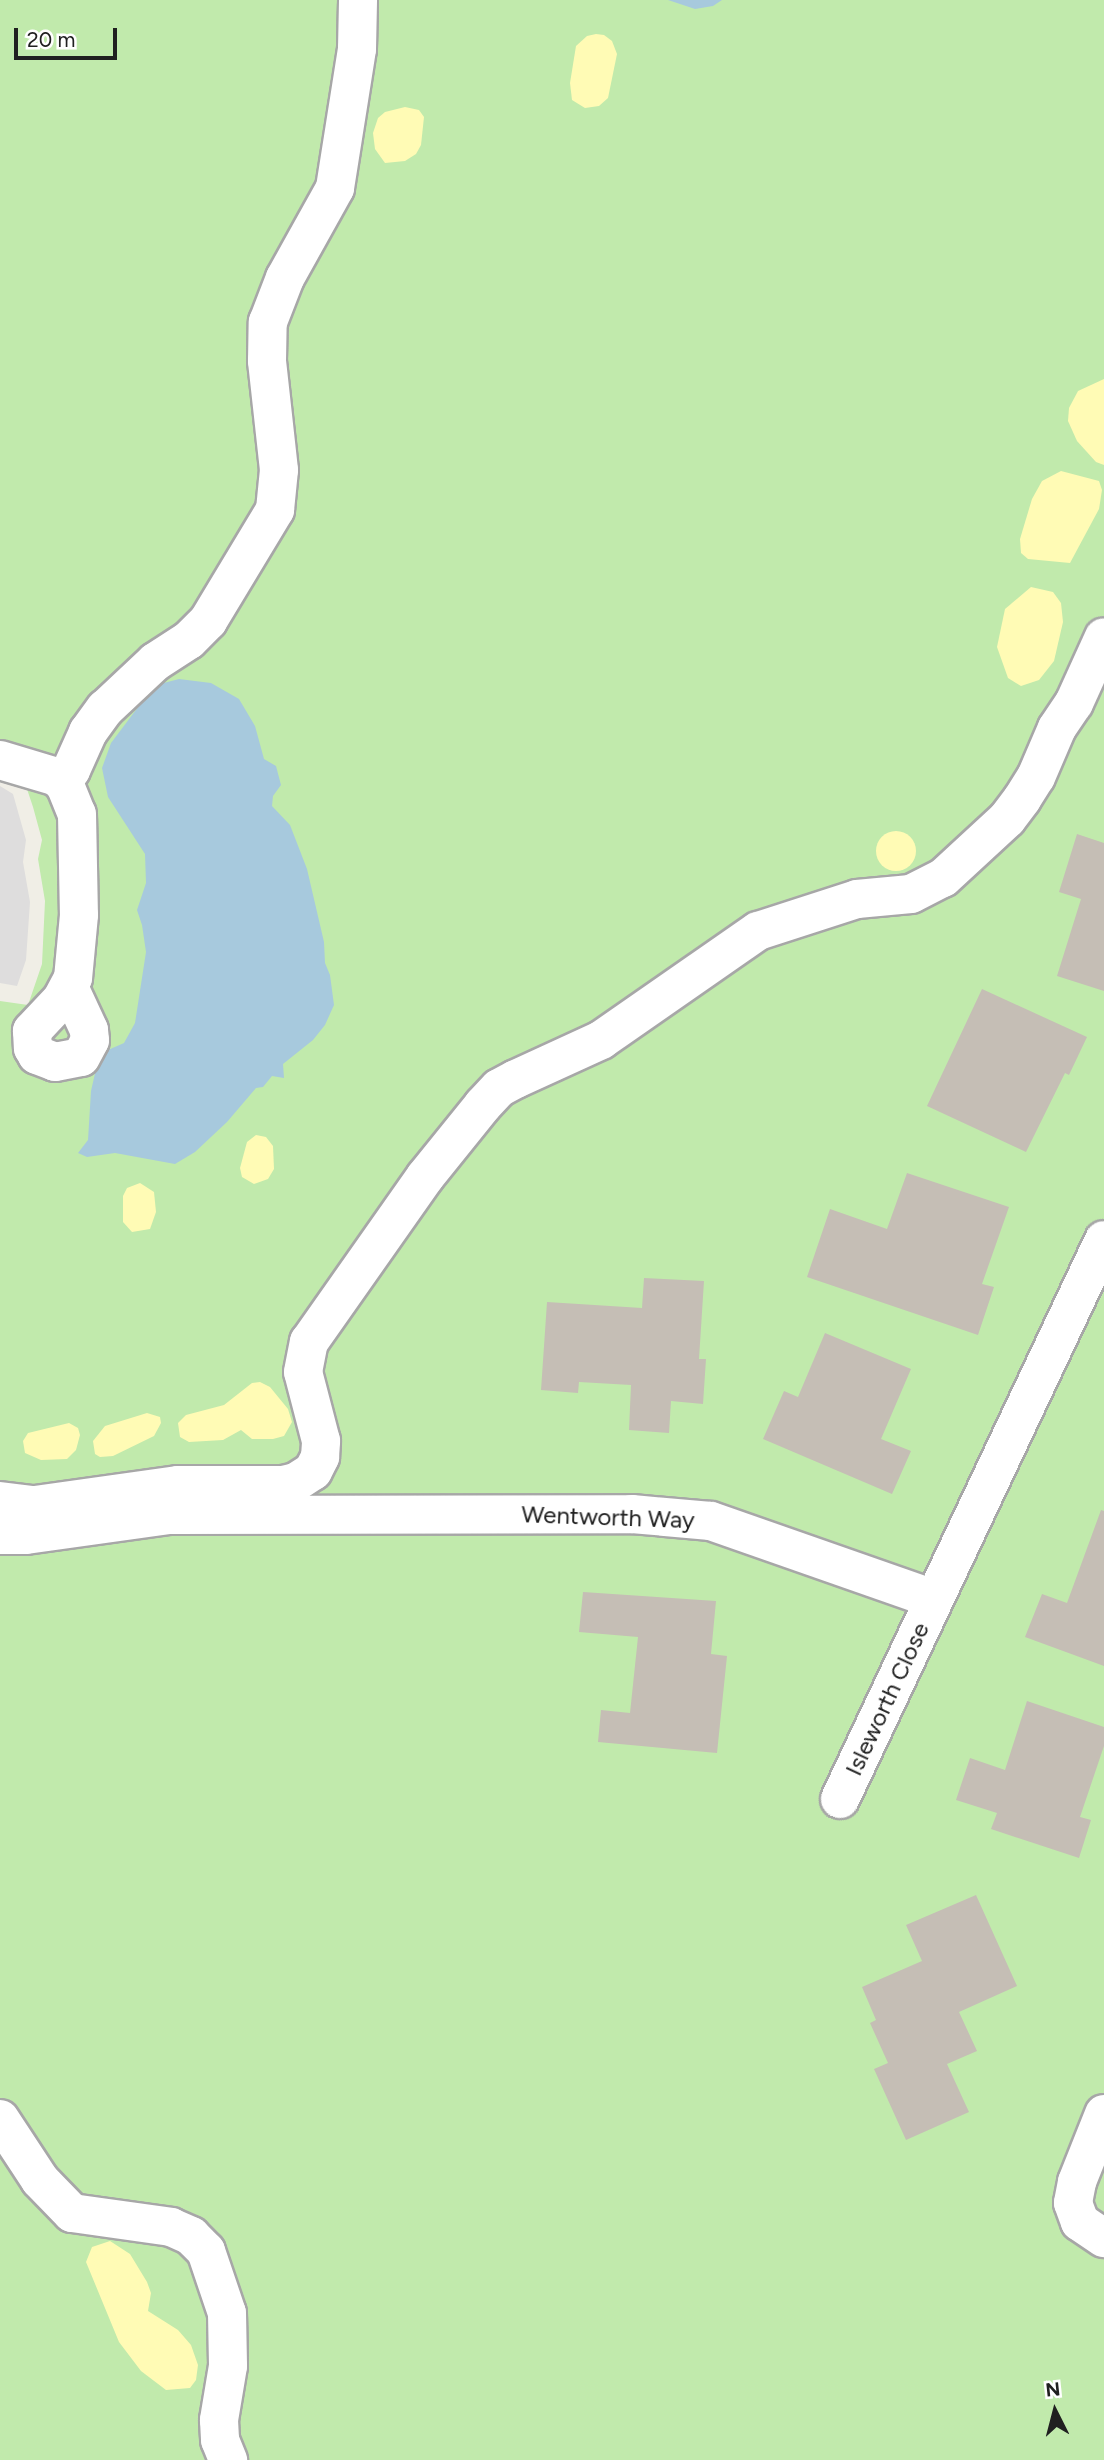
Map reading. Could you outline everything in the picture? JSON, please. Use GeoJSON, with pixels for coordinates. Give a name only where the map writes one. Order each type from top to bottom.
{"type":"FeatureCollection","features":[{"type":"Feature","properties":{"kind":"street"},"geometry":{"type":"LineString","coordinates":[[0,760],[57,777],[66,776],[71,771],[88,732],[104,709],[155,662],[189,639],[208,621],[275,510],[279,470],[267,361],[268,322],[285,278],[335,188],[357,49],[358,0]]}},
{"type":"Feature","properties":{"kind":"street"},"geometry":{"type":"LineString","coordinates":[[0,1501],[34,1504],[178,1485],[283,1485],[296,1482],[313,1471],[320,1457],[321,1441],[303,1372],[309,1342],[425,1177],[499,1088],[601,1041],[728,949],[758,931],[857,899],[911,894],[943,878],[1007,819],[1022,799],[1036,777],[1057,728],[1074,703],[1104,637]]}},
{"type":"Feature","properties":{"kind":"street"},"geometry":{"type":"LineString","coordinates":[[57,777],[73,800],[79,828],[79,915],[69,987]]}},
{"type":"Feature","properties":{"kind":"street"},"geometry":{"type":"LineString","coordinates":[[934,1599],[1104,1240]]}},
{"type":"Feature","properties":{"kind":"street","name":"Wentworth Way"},"geometry":{"type":"LineString","coordinates":[[0,1535],[26,1535],[168,1515],[632,1514],[711,1521],[934,1599]]}},
{"type":"Feature","properties":{"kind":"street","name":"Isleworth Close"},"geometry":{"type":"LineString","coordinates":[[840,1799],[934,1599]]}},
{"type":"Feature","properties":{"kind":"street"},"geometry":{"type":"LineString","coordinates":[[1104,2114],[1077,2182],[1073,2203],[1080,2222],[1104,2238]]}},
{"type":"Feature","properties":{"kind":"street"},"geometry":{"type":"LineString","coordinates":[[0,2119],[40,2179],[72,2213],[171,2227],[191,2236],[206,2251],[227,2313],[228,2366],[219,2420],[220,2440],[228,2460]]}},
{"type":"Feature","properties":{"kind":"shaded area"},"geometry":{"type":"Polygon","coordinates":[[[0,786],[13,794],[26,840],[23,862],[30,902],[26,960],[17,986],[0,983],[0,786]]]}},
{"type":"Feature","properties":{"kind":"green space"},"geometry":{"type":"Polygon","coordinates":[[[0,0],[1104,0],[1104,2460],[0,2460],[0,1001],[28,1005],[42,964],[45,901],[38,859],[42,840],[25,783],[0,767],[0,0]]]}},
{"type":"Feature","properties":{"kind":"sand"},"geometry":{"type":"Polygon","coordinates":[[[604,35],[612,41],[617,54],[608,98],[599,106],[585,108],[572,100],[570,83],[576,46],[587,36],[604,35]]]}},
{"type":"Feature","properties":{"kind":"sand"},"geometry":{"type":"Polygon","coordinates":[[[405,107],[419,110],[424,117],[421,145],[416,154],[405,161],[385,163],[375,149],[373,133],[378,118],[385,112],[405,107]]]}},
{"type":"Feature","properties":{"kind":"sand"},"geometry":{"type":"Polygon","coordinates":[[[1104,379],[1104,465],[1096,462],[1077,441],[1068,421],[1069,408],[1078,391],[1104,379]]]}},
{"type":"Feature","properties":{"kind":"sand"},"geometry":{"type":"Polygon","coordinates":[[[1061,471],[1099,481],[1102,490],[1099,509],[1070,563],[1028,559],[1021,553],[1020,539],[1032,499],[1042,481],[1061,471]]]}},
{"type":"Feature","properties":{"kind":"sand"},"geometry":{"type":"Polygon","coordinates":[[[1031,587],[1053,592],[1061,603],[1063,622],[1054,661],[1039,680],[1021,686],[1008,678],[997,647],[1005,609],[1031,587]]]}},
{"type":"Feature","properties":{"kind":"sand"},"geometry":{"type":"Polygon","coordinates":[[[896,831],[910,837],[916,851],[910,865],[896,871],[882,865],[876,851],[882,837],[896,831]]]}},
{"type":"Feature","properties":{"kind":"sand"},"geometry":{"type":"Polygon","coordinates":[[[256,1135],[266,1137],[273,1146],[274,1169],[268,1179],[254,1184],[242,1177],[240,1168],[247,1142],[256,1135]]]}},
{"type":"Feature","properties":{"kind":"sand"},"geometry":{"type":"Polygon","coordinates":[[[140,1183],[154,1192],[156,1212],[150,1229],[132,1232],[123,1222],[123,1196],[127,1188],[140,1183]]]}},
{"type":"Feature","properties":{"kind":"sand"},"geometry":{"type":"Polygon","coordinates":[[[260,1382],[270,1387],[288,1409],[292,1422],[284,1436],[252,1439],[241,1430],[223,1440],[189,1442],[180,1437],[178,1423],[186,1415],[224,1405],[252,1383],[260,1382]]]}},
{"type":"Feature","properties":{"kind":"sand"},"geometry":{"type":"Polygon","coordinates":[[[147,1413],[160,1417],[161,1423],[154,1436],[113,1456],[100,1457],[95,1454],[93,1441],[105,1426],[147,1413]]]}},
{"type":"Feature","properties":{"kind":"sand"},"geometry":{"type":"Polygon","coordinates":[[[69,1423],[78,1428],[80,1435],[76,1450],[67,1459],[41,1460],[25,1453],[23,1441],[28,1433],[69,1423]]]}},
{"type":"Feature","properties":{"kind":"sand"},"geometry":{"type":"Polygon","coordinates":[[[110,2241],[130,2254],[147,2282],[151,2293],[148,2311],[178,2330],[191,2345],[198,2365],[196,2380],[190,2388],[166,2390],[141,2371],[119,2342],[86,2262],[92,2247],[110,2241]]]}},
{"type":"Feature","properties":{"kind":"water"},"geometry":{"type":"Polygon","coordinates":[[[668,0],[722,0],[713,6],[695,9],[668,0]]]}},
{"type":"Feature","properties":{"kind":"water"},"geometry":{"type":"Polygon","coordinates":[[[179,679],[211,683],[239,699],[255,726],[264,759],[276,766],[281,785],[273,796],[272,806],[290,825],[307,869],[324,942],[325,963],[330,975],[334,1005],[325,1025],[313,1040],[283,1064],[284,1078],[272,1076],[263,1087],[256,1088],[227,1122],[195,1152],[175,1164],[115,1153],[87,1157],[78,1153],[88,1140],[91,1091],[96,1069],[108,1050],[124,1043],[135,1023],[146,952],[137,910],[146,883],[145,854],[108,797],[102,768],[111,743],[148,694],[160,684],[179,679]]]}},
{"type":"Feature","properties":{"kind":"building"},"geometry":{"type":"Polygon","coordinates":[[[1077,834],[1104,843],[1104,991],[1057,976],[1081,899],[1059,892],[1077,834]]]}},
{"type":"Feature","properties":{"kind":"building"},"geometry":{"type":"Polygon","coordinates":[[[982,989],[1087,1037],[1069,1075],[1065,1073],[1026,1152],[927,1106],[982,989]]]}},
{"type":"Feature","properties":{"kind":"building"},"geometry":{"type":"Polygon","coordinates":[[[907,1173],[1009,1207],[982,1284],[994,1287],[978,1335],[807,1277],[830,1209],[887,1229],[907,1173]]]}},
{"type":"Feature","properties":{"kind":"building"},"geometry":{"type":"Polygon","coordinates":[[[644,1278],[704,1281],[699,1359],[706,1359],[703,1404],[671,1401],[669,1433],[629,1430],[631,1385],[579,1382],[578,1393],[541,1390],[547,1302],[642,1308],[644,1278]]]}},
{"type":"Feature","properties":{"kind":"building"},"geometry":{"type":"Polygon","coordinates":[[[825,1333],[911,1369],[881,1439],[911,1451],[892,1494],[763,1439],[784,1391],[798,1397],[825,1333]]]}},
{"type":"Feature","properties":{"kind":"building"},"geometry":{"type":"Polygon","coordinates":[[[1101,1510],[1104,1511],[1104,1666],[1025,1637],[1042,1594],[1067,1603],[1101,1510]]]}},
{"type":"Feature","properties":{"kind":"building"},"geometry":{"type":"Polygon","coordinates":[[[583,1592],[716,1601],[711,1654],[727,1656],[717,1753],[598,1742],[601,1710],[630,1713],[638,1637],[579,1632],[583,1592]]]}},
{"type":"Feature","properties":{"kind":"building"},"geometry":{"type":"Polygon","coordinates":[[[1027,1701],[1104,1727],[1104,1746],[1080,1817],[1091,1820],[1079,1858],[991,1829],[997,1813],[956,1800],[970,1758],[1005,1770],[1027,1701]]]}},
{"type":"Feature","properties":{"kind":"building"},"geometry":{"type":"Polygon","coordinates":[[[976,1895],[1017,1986],[959,2012],[977,2051],[947,2064],[969,2112],[906,2140],[874,2069],[888,2063],[870,2023],[876,2020],[862,1987],[922,1961],[906,1925],[976,1895]]]}}]}
